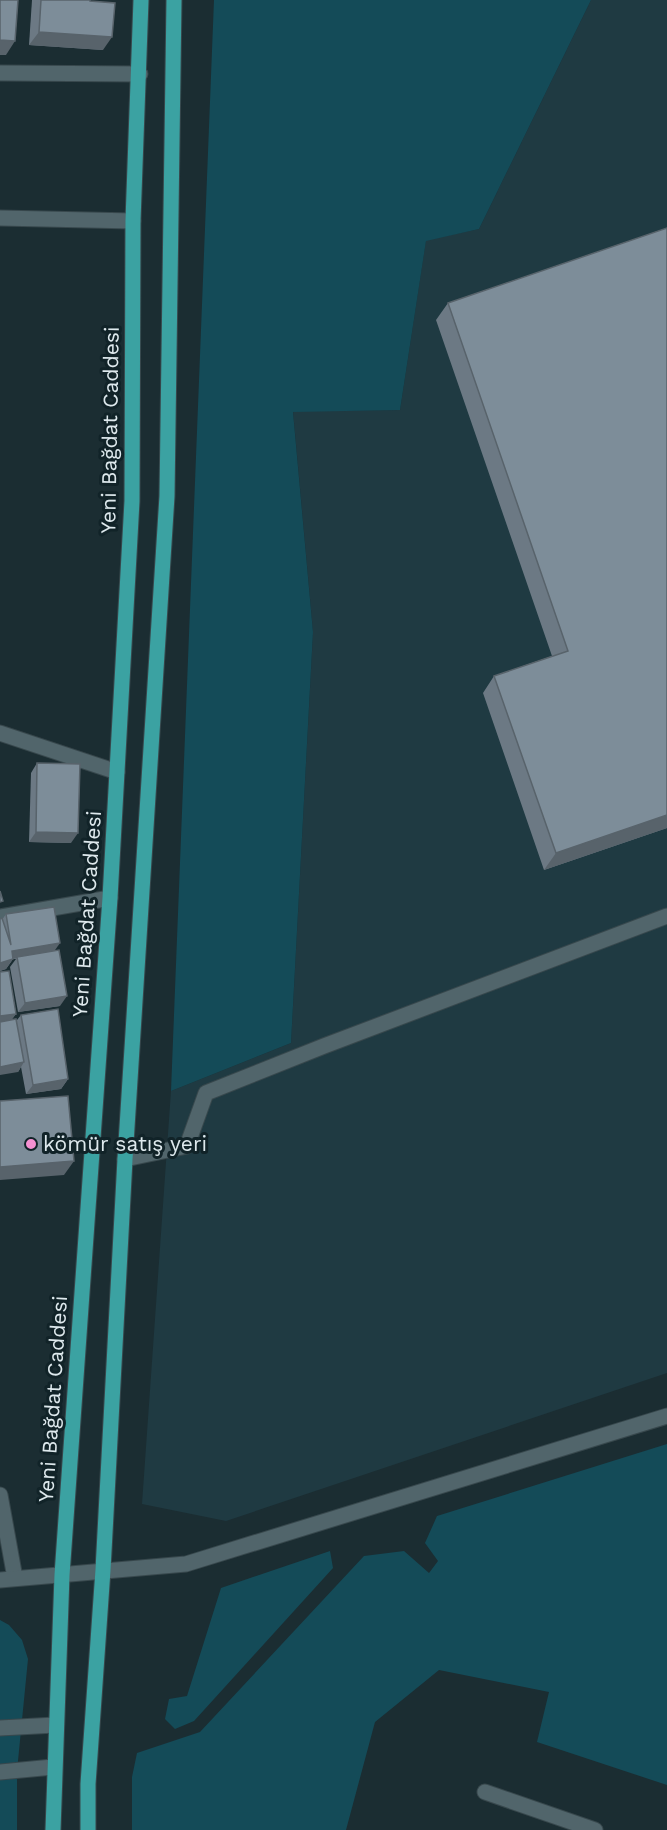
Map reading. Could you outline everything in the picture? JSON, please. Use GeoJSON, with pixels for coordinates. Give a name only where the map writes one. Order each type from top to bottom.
{"type":"FeatureCollection","features":[{"type":"Feature","properties":{"kind":"main road","name":"Yeni Bağdat Caddesi"},"geometry":{"type":"LineString","coordinates":[[53,1830],[53,1767],[62,1575],[110,898],[132,501],[133,221],[141,0]]}},
{"type":"Feature","properties":{"kind":"main road"},"geometry":{"type":"LineString","coordinates":[[88,1830],[88,1784],[103,1570],[125,1160],[167,496],[174,0]]}},
{"type":"Feature","properties":{"kind":"street"},"geometry":{"type":"LineString","coordinates":[[0,73],[140,74]]}},
{"type":"Feature","properties":{"kind":"street"},"geometry":{"type":"LineString","coordinates":[[0,218],[133,221]]}},
{"type":"Feature","properties":{"kind":"street"},"geometry":{"type":"LineString","coordinates":[[0,733],[117,772]]}},
{"type":"Feature","properties":{"kind":"street"},"geometry":{"type":"LineString","coordinates":[[0,917],[110,898]]}},
{"type":"Feature","properties":{"kind":"street"},"geometry":{"type":"LineString","coordinates":[[125,1160],[187,1146],[207,1093],[324,1046],[667,916]]}},
{"type":"Feature","properties":{"kind":"street"},"geometry":{"type":"LineString","coordinates":[[0,1495],[8,1579],[186,1564],[667,1416]]}},
{"type":"Feature","properties":{"kind":"street"},"geometry":{"type":"LineString","coordinates":[[0,1728],[55,1725]]}},
{"type":"Feature","properties":{"kind":"street"},"geometry":{"type":"LineString","coordinates":[[0,1772],[53,1767]]}},
{"type":"Feature","properties":{"kind":"street"},"geometry":{"type":"LineString","coordinates":[[485,1792],[595,1830]]}},
{"type":"Feature","properties":{"kind":"shaded area"},"geometry":{"type":"Polygon","coordinates":[[[214,0],[591,0],[479,229],[426,241],[400,410],[293,412],[313,632],[291,1043],[171,1091],[214,0]]]}},
{"type":"Feature","properties":{"kind":"shaded area"},"geometry":{"type":"Polygon","coordinates":[[[591,0],[667,0],[667,1373],[226,1521],[142,1504],[171,1091],[291,1043],[313,632],[293,411],[400,410],[426,240],[479,229],[591,0]]]}},
{"type":"Feature","properties":{"kind":"shaded area"},"geometry":{"type":"Polygon","coordinates":[[[667,1444],[667,1785],[537,1742],[549,1692],[439,1670],[375,1722],[346,1830],[132,1830],[132,1777],[137,1753],[200,1732],[364,1556],[404,1551],[429,1573],[438,1561],[425,1543],[437,1516],[667,1444]]]}},
{"type":"Feature","properties":{"kind":"shaded area"},"geometry":{"type":"Polygon","coordinates":[[[330,1551],[333,1568],[194,1721],[175,1729],[165,1719],[169,1699],[187,1696],[221,1588],[330,1551]]]}},
{"type":"Feature","properties":{"kind":"shaded area"},"geometry":{"type":"Polygon","coordinates":[[[0,1620],[9,1625],[22,1640],[28,1659],[17,1771],[17,1830],[0,1830],[0,1620]]]}},
{"type":"Feature","properties":{"kind":"building"},"geometry":{"type":"Polygon","coordinates":[[[0,0],[18,0],[15,41],[0,40],[0,0]]]}},
{"type":"Feature","properties":{"kind":"building"},"geometry":{"type":"Polygon","coordinates":[[[41,0],[90,0],[115,3],[112,37],[39,32],[41,0]]]}},
{"type":"Feature","properties":{"kind":"building"},"geometry":{"type":"Polygon","coordinates":[[[667,228],[667,815],[556,853],[494,676],[568,651],[448,303],[667,228]]]}},
{"type":"Feature","properties":{"kind":"building"},"geometry":{"type":"Polygon","coordinates":[[[37,763],[80,764],[78,833],[36,832],[37,763]]]}},
{"type":"Feature","properties":{"kind":"building"},"geometry":{"type":"Polygon","coordinates":[[[54,907],[60,943],[12,951],[13,959],[0,963],[0,919],[2,918],[11,945],[6,914],[54,907]]]}},
{"type":"Feature","properties":{"kind":"building"},"geometry":{"type":"Polygon","coordinates":[[[59,950],[67,996],[25,1003],[17,957],[59,950]]]}},
{"type":"Feature","properties":{"kind":"building"},"geometry":{"type":"Polygon","coordinates":[[[9,971],[16,1014],[0,1016],[0,972],[9,971]]]}},
{"type":"Feature","properties":{"kind":"building"},"geometry":{"type":"Polygon","coordinates":[[[58,1009],[68,1079],[33,1085],[21,1015],[58,1009]]]}},
{"type":"Feature","properties":{"kind":"building"},"geometry":{"type":"Polygon","coordinates":[[[16,1019],[24,1062],[0,1067],[0,1022],[16,1019]]]}},
{"type":"Feature","properties":{"kind":"building","name":"kömür satış yeri"},"geometry":{"type":"Polygon","coordinates":[[[68,1096],[74,1161],[0,1167],[0,1101],[68,1096]]]}},
{"type":"Feature","properties":{"kind":"place","name":"kömür satış yeri"},"geometry":{"type":"Point","coordinates":[31,1144]}}]}
